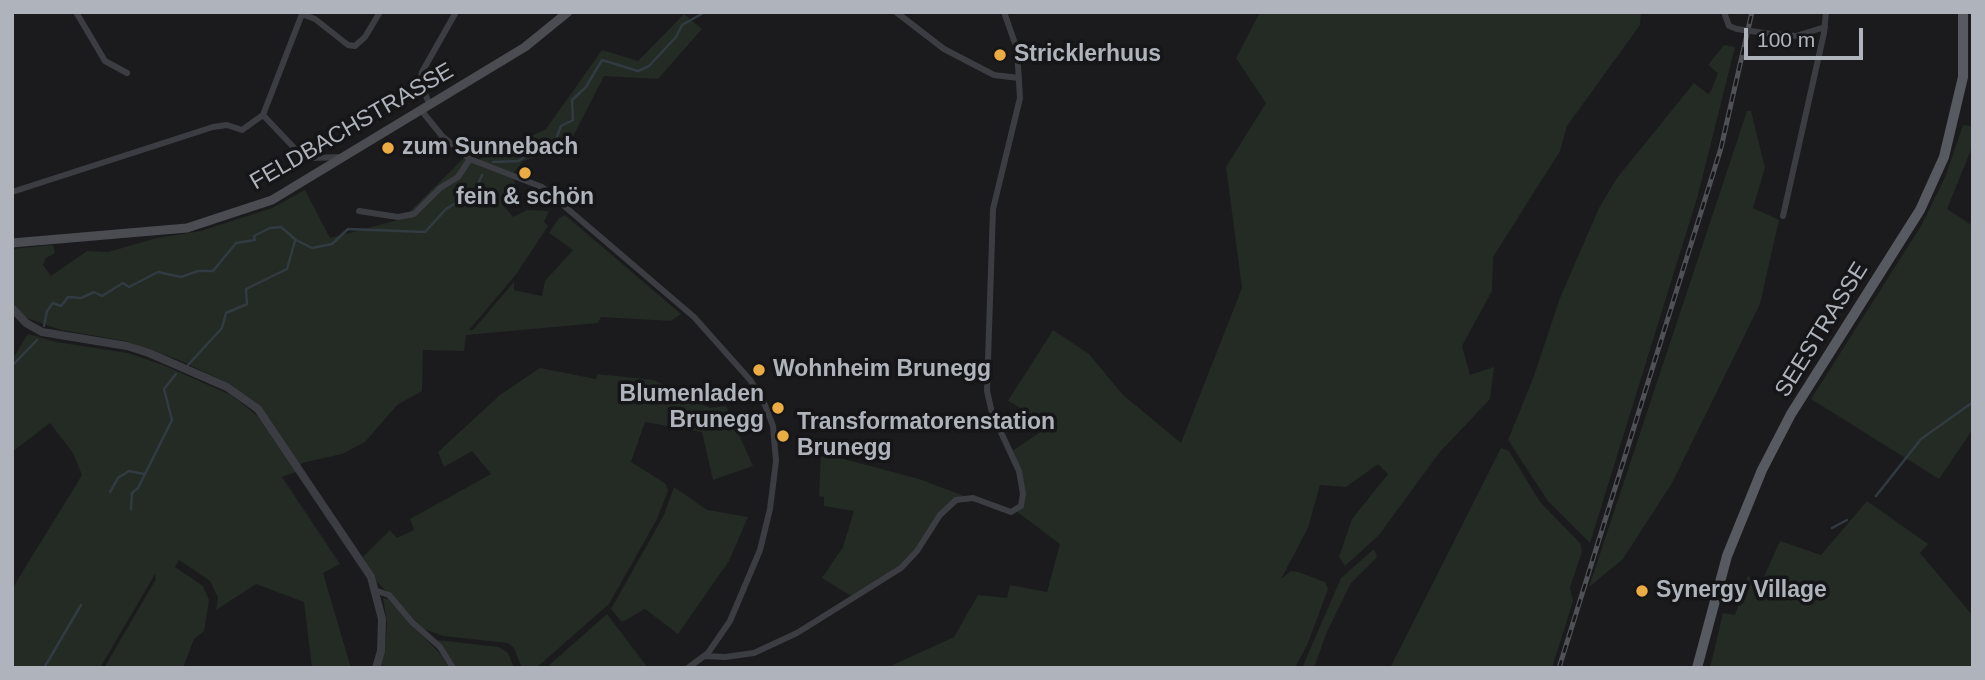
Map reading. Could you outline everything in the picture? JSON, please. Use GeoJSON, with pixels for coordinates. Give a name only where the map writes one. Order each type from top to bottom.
{"type":"FeatureCollection","features":[{"type":"Feature","properties":{"kind":"main road","name":"FELDBACHSTRASSE"},"geometry":{"type":"LineString","coordinates":[[12,243],[196,226],[280,196],[525,47],[568,12]]}},
{"type":"Feature","properties":{"kind":"main road","name":"SEESTRASSE"},"geometry":{"type":"LineString","coordinates":[[1697,668],[1727,556],[1762,470],[1791,414],[1920,210],[1944,157],[1963,77],[1963,12]]}},
{"type":"Feature","properties":{"kind":"street"},"geometry":{"type":"LineString","coordinates":[[76,12],[105,61],[127,73]]}},
{"type":"Feature","properties":{"kind":"street"},"geometry":{"type":"LineString","coordinates":[[12,192],[213,127],[227,125],[242,130],[263,115],[302,14],[315,19],[348,45],[355,46],[365,37],[380,12]]}},
{"type":"Feature","properties":{"kind":"street"},"geometry":{"type":"LineString","coordinates":[[430,105],[420,83],[422,72],[456,12]]}},
{"type":"Feature","properties":{"kind":"street"},"geometry":{"type":"LineString","coordinates":[[896,12],[940,47],[994,75],[1019,78]]}},
{"type":"Feature","properties":{"kind":"street"},"geometry":{"type":"LineString","coordinates":[[704,656],[725,657],[754,653],[797,634],[901,568],[917,551],[944,509],[956,500],[967,497],[1008,512],[1016,511],[1023,500],[1015,460],[992,413],[987,385],[993,209],[1019,108],[1017,49],[1004,12]]}},
{"type":"Feature","properties":{"kind":"street"},"geometry":{"type":"LineString","coordinates":[[1724,12],[1729,26],[1737,29],[1796,36],[1825,27]]}},
{"type":"Feature","properties":{"kind":"street"},"geometry":{"type":"LineString","coordinates":[[1783,216],[1825,27],[1826,12]]}},
{"type":"Feature","properties":{"kind":"street"},"geometry":{"type":"LineString","coordinates":[[421,110],[442,136],[470,159],[545,190],[698,321],[751,381],[765,405],[773,426],[776,461],[766,527],[756,563],[739,603],[704,656],[688,668]]}},
{"type":"Feature","properties":{"kind":"street"},"geometry":{"type":"LineString","coordinates":[[263,115],[299,153],[312,158],[343,157]]}},
{"type":"Feature","properties":{"kind":"street"},"geometry":{"type":"LineString","coordinates":[[359,211],[398,217],[414,214],[440,188],[458,177],[470,159]]}},
{"type":"Feature","properties":{"kind":"street"},"geometry":{"type":"LineString","coordinates":[[12,309],[39,331],[61,337],[127,346],[149,353],[227,387],[245,398],[269,423],[358,556],[377,591],[383,636],[376,668]]}},
{"type":"Feature","properties":{"kind":"street"},"geometry":{"type":"LineString","coordinates":[[377,591],[389,595],[412,622],[440,647],[453,668]]}},
{"type":"Feature","properties":{"kind":"shaded area"},"geometry":{"type":"Polygon","coordinates":[[[1260,12],[1641,12],[1640,25],[1567,126],[1560,151],[1493,257],[1492,291],[1462,346],[1470,375],[1494,367],[1490,399],[1439,453],[1379,535],[1345,566],[1339,557],[1352,519],[1388,474],[1378,464],[1346,487],[1320,485],[1308,528],[1281,579],[1291,571],[1298,572],[1325,582],[1328,589],[1308,643],[1295,668],[886,668],[954,637],[978,595],[1007,598],[1010,585],[1047,592],[1060,544],[1016,511],[1023,494],[1011,452],[1042,431],[1024,410],[1008,401],[1053,330],[1089,354],[1122,394],[1181,443],[1242,288],[1226,167],[1266,103],[1236,58],[1260,12]]]}},
{"type":"Feature","properties":{"kind":"shaded area"},"geometry":{"type":"Polygon","coordinates":[[[684,14],[702,29],[658,79],[604,76],[567,148],[523,161],[514,173],[479,160],[494,145],[511,154],[531,136],[546,129],[602,50],[638,61],[684,14]]]}},
{"type":"Feature","properties":{"kind":"shaded area"},"geometry":{"type":"Polygon","coordinates":[[[1724,45],[1735,47],[1698,195],[1590,543],[1548,501],[1508,440],[1534,376],[1560,298],[1599,208],[1617,178],[1694,83],[1708,94],[1711,91],[1718,73],[1708,65],[1724,45]]]}},
{"type":"Feature","properties":{"kind":"shaded area"},"geometry":{"type":"Polygon","coordinates":[[[1747,111],[1751,111],[1765,168],[1753,208],[1779,220],[1760,304],[1672,483],[1623,559],[1589,587],[1747,111]]]}},
{"type":"Feature","properties":{"kind":"shaded area"},"geometry":{"type":"Polygon","coordinates":[[[1963,125],[1973,126],[1973,145],[1947,209],[1973,226],[1973,429],[1939,479],[1811,399],[1921,226],[1946,175],[1963,125]]]}},
{"type":"Feature","properties":{"kind":"shaded area"},"geometry":{"type":"Polygon","coordinates":[[[466,156],[513,177],[517,190],[502,204],[513,217],[527,210],[549,211],[544,222],[548,226],[517,273],[469,330],[473,330],[514,282],[514,290],[542,296],[545,281],[573,250],[549,233],[559,218],[565,215],[681,314],[671,321],[601,317],[598,323],[466,335],[464,351],[423,350],[422,391],[397,405],[365,442],[342,454],[302,463],[296,472],[282,477],[340,564],[323,573],[351,668],[312,668],[304,602],[256,584],[216,610],[218,597],[210,581],[179,560],[175,567],[203,586],[209,600],[204,631],[194,639],[183,668],[104,668],[156,579],[155,574],[100,668],[12,668],[12,589],[82,475],[73,453],[50,423],[12,452],[12,360],[28,334],[56,342],[128,353],[163,365],[231,395],[260,418],[232,385],[179,360],[125,341],[61,330],[24,317],[12,301],[12,249],[53,245],[55,253],[46,258],[43,265],[51,276],[87,251],[108,252],[157,238],[201,231],[272,208],[305,190],[330,238],[402,219],[466,156]]]}},
{"type":"Feature","properties":{"kind":"shaded area"},"geometry":{"type":"Polygon","coordinates":[[[540,368],[596,379],[597,374],[654,380],[710,408],[726,406],[753,466],[713,480],[702,432],[645,422],[631,462],[666,484],[668,491],[656,521],[609,604],[536,668],[522,668],[514,648],[508,643],[443,636],[424,629],[377,582],[363,557],[390,530],[397,538],[414,530],[410,519],[491,474],[472,451],[444,467],[438,452],[500,395],[540,368]]]}},
{"type":"Feature","properties":{"kind":"shaded area"},"geometry":{"type":"Polygon","coordinates":[[[1501,448],[1509,451],[1540,502],[1580,543],[1582,552],[1570,587],[1573,601],[1552,668],[1390,668],[1501,448]]]}},
{"type":"Feature","properties":{"kind":"shaded area"},"geometry":{"type":"Polygon","coordinates":[[[821,453],[919,479],[967,497],[948,505],[907,562],[853,597],[822,578],[843,547],[854,511],[824,506],[824,497],[819,496],[821,453]]]}},
{"type":"Feature","properties":{"kind":"shaded area"},"geometry":{"type":"Polygon","coordinates":[[[674,487],[707,510],[748,517],[729,561],[678,634],[645,609],[622,622],[611,609],[664,515],[674,487]]]}},
{"type":"Feature","properties":{"kind":"shaded area"},"geometry":{"type":"Polygon","coordinates":[[[1867,501],[1928,544],[1920,553],[1973,616],[1973,668],[1710,668],[1723,613],[1735,615],[1748,576],[1761,583],[1780,541],[1821,555],[1867,501]]]}},
{"type":"Feature","properties":{"kind":"shaded area"},"geometry":{"type":"Polygon","coordinates":[[[1374,549],[1377,557],[1351,583],[1326,634],[1314,668],[1302,668],[1341,578],[1374,549]]]}},
{"type":"Feature","properties":{"kind":"shaded area"},"geometry":{"type":"Polygon","coordinates":[[[383,598],[388,599],[441,655],[449,668],[379,668],[385,651],[387,623],[383,598]]]}},
{"type":"Feature","properties":{"kind":"shaded area"},"geometry":{"type":"Polygon","coordinates":[[[607,614],[648,668],[546,668],[607,614]]]}},
{"type":"Feature","properties":{"kind":"shaded area"},"geometry":{"type":"Polygon","coordinates":[[[437,640],[499,647],[508,653],[514,668],[456,668],[437,640]]]}},
{"type":"Feature","properties":{"kind":"waterway"},"geometry":{"type":"LineString","coordinates":[[493,162],[518,161],[556,139],[561,126],[573,120],[572,100],[586,87],[602,60],[638,71],[649,66],[676,37],[682,25],[705,12]]}},
{"type":"Feature","properties":{"kind":"waterway"},"geometry":{"type":"LineString","coordinates":[[44,326],[47,311],[53,303],[61,306],[68,297],[81,298],[94,292],[102,296],[123,283],[129,287],[158,272],[181,277],[198,271],[213,271],[236,243],[255,240],[254,236],[270,228],[281,227],[296,240],[312,248],[332,244],[348,229],[425,232],[446,209],[475,191],[482,175]]}},
{"type":"Feature","properties":{"kind":"waterway"},"geometry":{"type":"LineString","coordinates":[[188,365],[222,328],[226,313],[247,304],[246,289],[287,269],[295,241]]}},
{"type":"Feature","properties":{"kind":"waterway"},"geometry":{"type":"LineString","coordinates":[[12,366],[37,340]]}},
{"type":"Feature","properties":{"kind":"waterway"},"geometry":{"type":"LineString","coordinates":[[131,509],[132,493],[138,488],[172,420],[164,389],[176,374]]}},
{"type":"Feature","properties":{"kind":"waterway"},"geometry":{"type":"LineString","coordinates":[[1876,496],[1921,439],[1973,402]]}},
{"type":"Feature","properties":{"kind":"waterway"},"geometry":{"type":"LineString","coordinates":[[110,492],[118,478],[129,471],[144,474]]}},
{"type":"Feature","properties":{"kind":"waterway"},"geometry":{"type":"LineString","coordinates":[[1832,528],[1847,520]]}},
{"type":"Feature","properties":{"kind":"waterway"},"geometry":{"type":"LineString","coordinates":[[44,668],[81,605]]}},
{"type":"Feature","properties":{"kind":"railway"},"geometry":{"type":"LineString","coordinates":[[1559,668],[1721,148],[1752,12]]}},
{"type":"Feature","properties":{"kind":"place","name":"Stricklerhuus"},"geometry":{"type":"Point","coordinates":[1000,55]}},
{"type":"Feature","properties":{"kind":"place","name":"zum Sunnebach"},"geometry":{"type":"Point","coordinates":[388,148]}},
{"type":"Feature","properties":{"kind":"place","name":"fein & schön"},"geometry":{"type":"Point","coordinates":[525,173]}},
{"type":"Feature","properties":{"kind":"place","name":"Wohnheim Brunegg"},"geometry":{"type":"Point","coordinates":[759,370]}},
{"type":"Feature","properties":{"kind":"place","name":"Blumenladen Brunegg"},"geometry":{"type":"Point","coordinates":[778,408]}},
{"type":"Feature","properties":{"kind":"place","name":"Transformatorenstation Brunegg"},"geometry":{"type":"Point","coordinates":[783,436]}},
{"type":"Feature","properties":{"kind":"place","name":"Synergy Village"},"geometry":{"type":"Point","coordinates":[1642,591]}}]}
